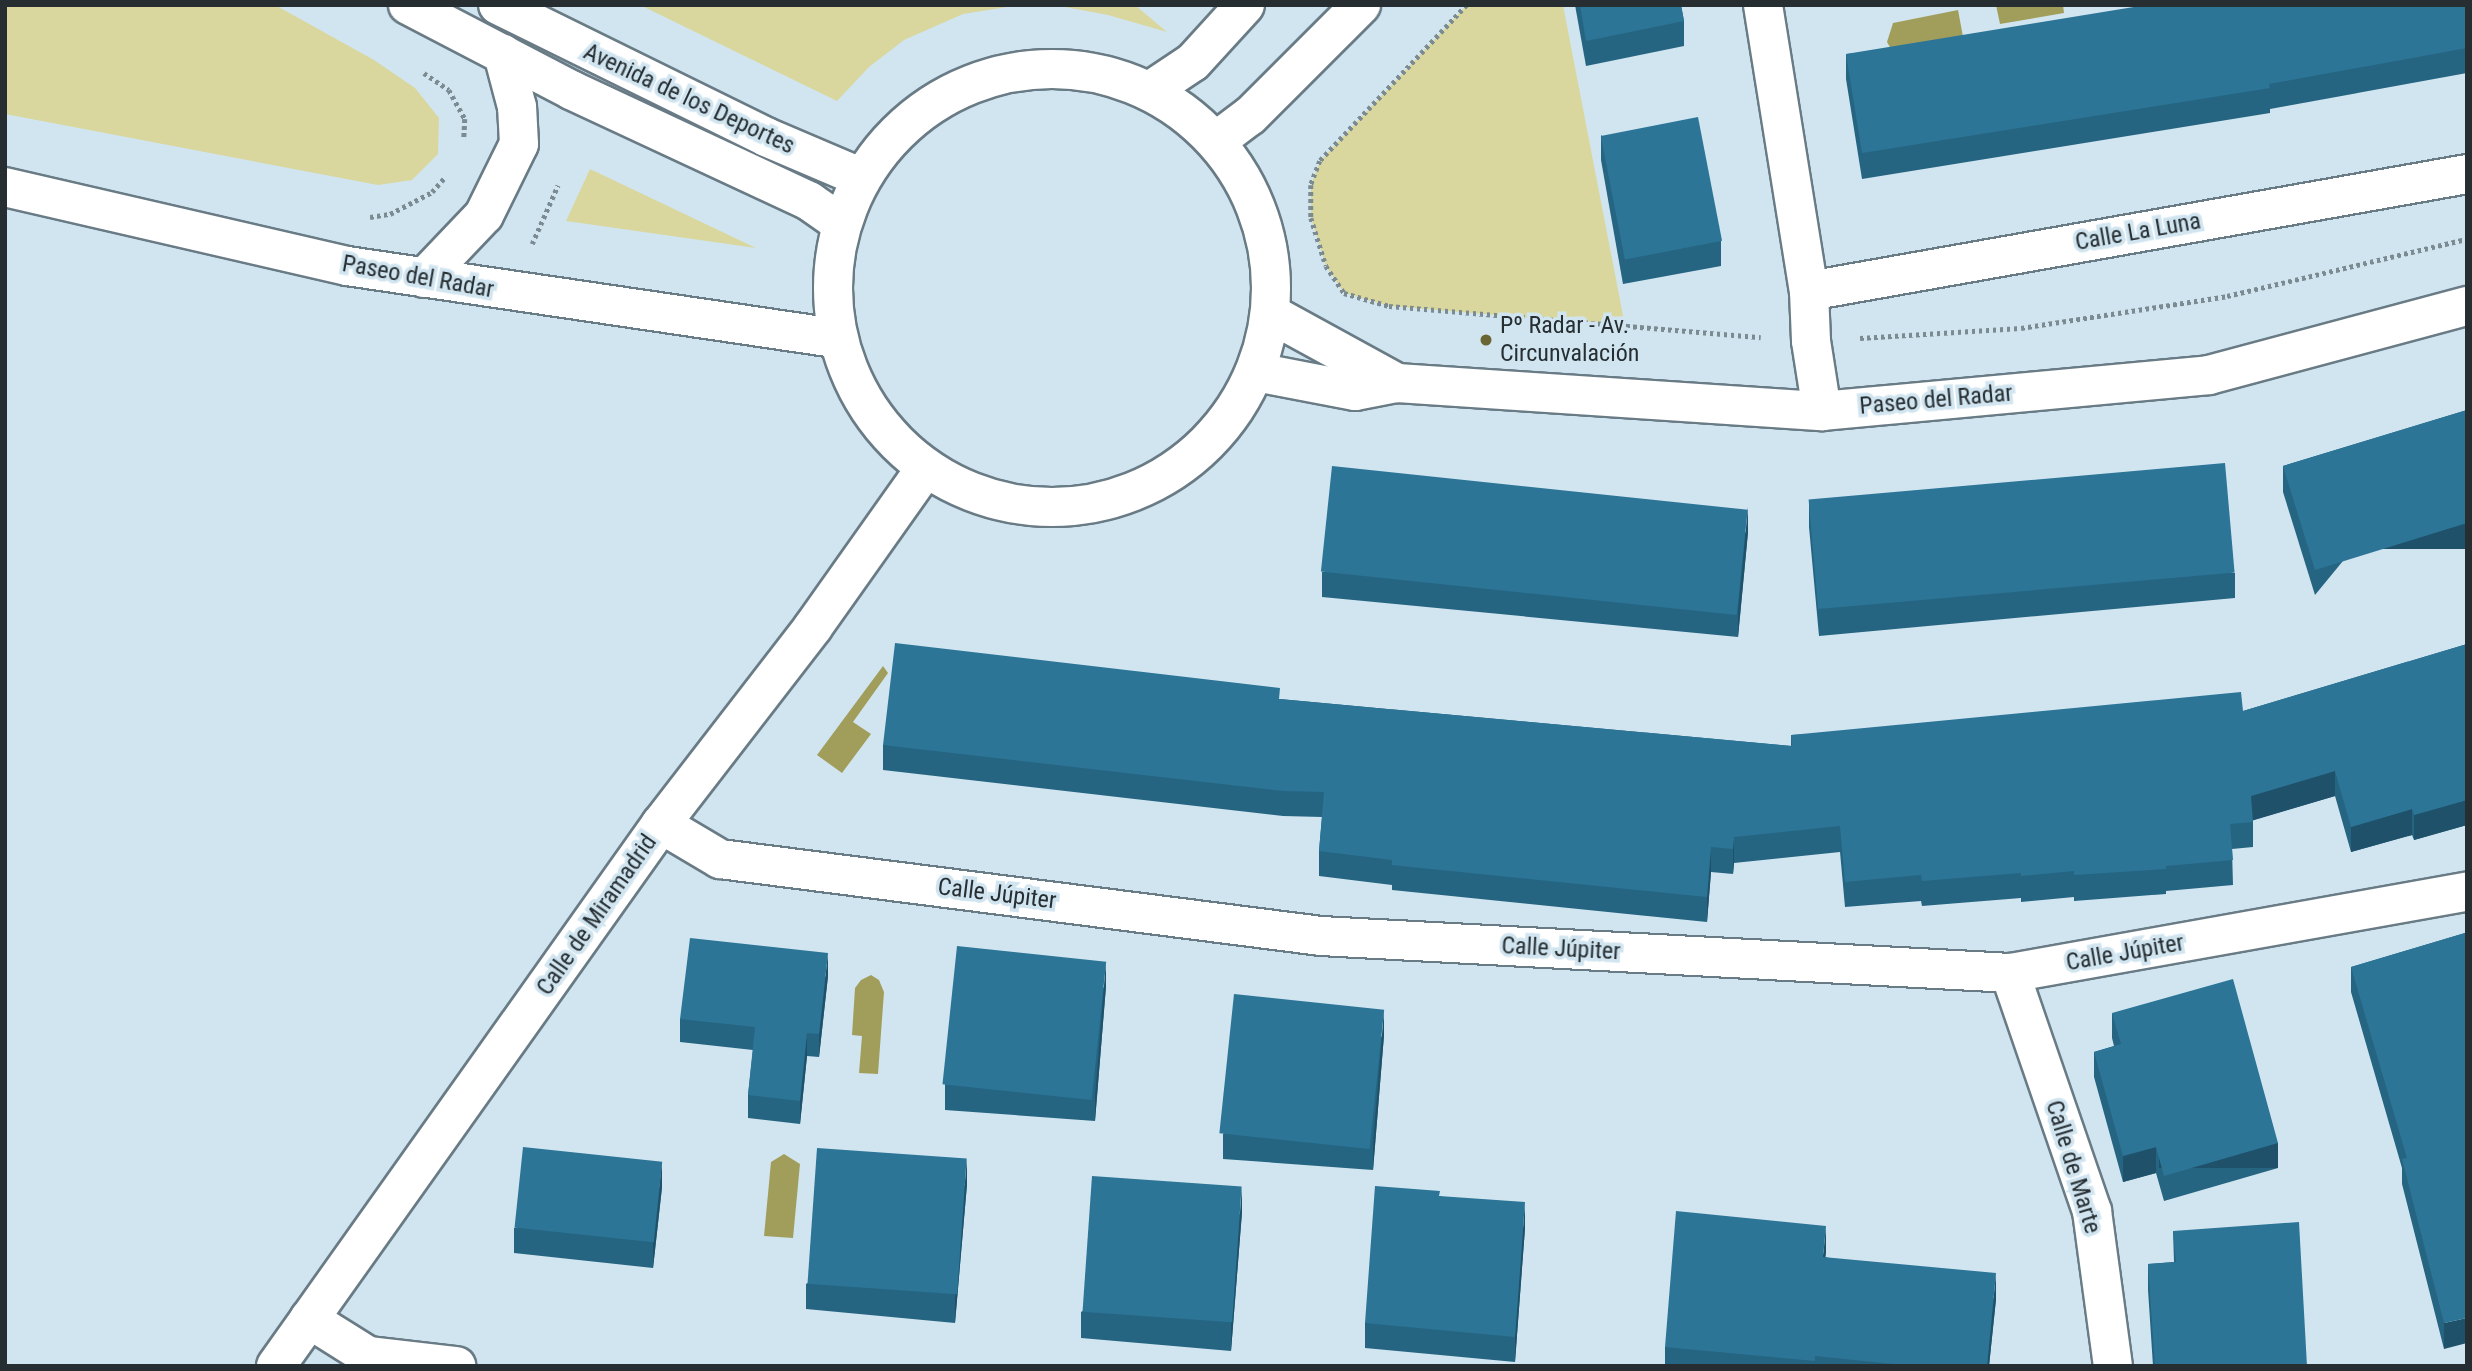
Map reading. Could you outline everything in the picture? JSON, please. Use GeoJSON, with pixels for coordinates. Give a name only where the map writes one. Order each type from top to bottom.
{"type":"FeatureCollection","features":[{"type":"Feature","properties":{"kind":"street"},"geometry":{"type":"LineString","coordinates":[[1151,90],[1193,62],[1245,5]]}},
{"type":"Feature","properties":{"kind":"street"},"geometry":{"type":"LineString","coordinates":[[1219,139],[1250,116],[1361,5]]}},
{"type":"Feature","properties":{"kind":"street"},"geometry":{"type":"LineString","coordinates":[[1763,5],[1810,290],[1811,341],[1822,411]]}},
{"type":"Feature","properties":{"kind":"street","name":"Avenida de los Deportes"},"geometry":{"type":"LineString","coordinates":[[416,9],[571,90],[809,201],[842,224]]}},
{"type":"Feature","properties":{"kind":"street","name":"Avenida de los Deportes"},"geometry":{"type":"LineString","coordinates":[[503,54],[514,9],[766,137],[862,178]]}},
{"type":"Feature","properties":{"kind":"street"},"geometry":{"type":"LineString","coordinates":[[425,278],[484,215],[519,144],[517,107],[503,54]]}},
{"type":"Feature","properties":{"kind":"street"},"geometry":{"type":"LineString","coordinates":[[1022,69],[1088,70],[1151,90],[1219,139],[1248,187],[1269,249],[1271,314],[1256,372],[1220,430],[1168,475],[1106,502],[1038,509],[972,494],[925,469],[872,415],[844,360],[837,338],[831,286],[842,224],[862,178],[903,125],[958,88],[971,84],[1022,69]]}},
{"type":"Feature","properties":{"kind":"street","name":"Calle La Luna"},"geometry":{"type":"LineString","coordinates":[[1810,290],[2467,174]]}},
{"type":"Feature","properties":{"kind":"street","name":"Paseo del Radar"},"geometry":{"type":"LineString","coordinates":[[5,187],[348,266],[837,338]]}},
{"type":"Feature","properties":{"kind":"street","name":"Paseo del Radar"},"geometry":{"type":"LineString","coordinates":[[1256,372],[1355,391],[1397,383],[1822,411],[2209,375],[2467,306]]}},
{"type":"Feature","properties":{"kind":"street","name":"Paseo del Radar"},"geometry":{"type":"LineString","coordinates":[[1271,314],[1397,383]]}},
{"type":"Feature","properties":{"kind":"street","name":"Calle de Miramadrid"},"geometry":{"type":"LineString","coordinates":[[276,1366],[662,824],[813,627],[925,469]]}},
{"type":"Feature","properties":{"kind":"street","name":"Calle Júpiter"},"geometry":{"type":"LineString","coordinates":[[662,824],[720,859],[1321,936],[2010,973],[2467,892]]}},
{"type":"Feature","properties":{"kind":"street","name":"Calle de Marte"},"geometry":{"type":"LineString","coordinates":[[2010,973],[2092,1211],[2113,1366]]}},
{"type":"Feature","properties":{"kind":"street"},"geometry":{"type":"LineString","coordinates":[[309,1319],[368,1356],[456,1366]]}},
{"type":"Feature","properties":{"kind":"path"},"geometry":{"type":"LineString","coordinates":[[416,9],[407,62],[449,90],[465,119],[464,143]]}},
{"type":"Feature","properties":{"kind":"path"},"geometry":{"type":"LineString","coordinates":[[348,266],[359,218],[390,214],[432,192],[447,173]]}},
{"type":"Feature","properties":{"kind":"shaded area"},"geometry":{"type":"Polygon","coordinates":[[[5,5],[275,5],[374,60],[415,88],[439,118],[438,154],[412,180],[378,185],[5,114],[5,5]]]}},
{"type":"Feature","properties":{"kind":"shaded area"},"geometry":{"type":"Polygon","coordinates":[[[640,5],[1019,5],[963,14],[904,40],[869,67],[837,101],[640,5]]]}},
{"type":"Feature","properties":{"kind":"shaded area"},"geometry":{"type":"Polygon","coordinates":[[[1054,5],[1135,5],[1167,32],[1108,15],[1054,5]]]}},
{"type":"Feature","properties":{"kind":"shaded area"},"geometry":{"type":"Polygon","coordinates":[[[1467,5],[1563,5],[1625,326],[1389,306],[1344,293],[1326,266],[1311,218],[1311,185],[1320,161],[1467,5]]]}},
{"type":"Feature","properties":{"kind":"shaded area"},"geometry":{"type":"Polygon","coordinates":[[[1996,5],[2063,5],[2064,13],[2000,24],[1996,5]]]}},
{"type":"Feature","properties":{"kind":"shaded area"},"geometry":{"type":"Polygon","coordinates":[[[1958,10],[1964,42],[1891,49],[1887,42],[1893,23],[1958,10]]]}},
{"type":"Feature","properties":{"kind":"shaded area"},"geometry":{"type":"Polygon","coordinates":[[[590,169],[756,248],[566,221],[590,169]]]}},
{"type":"Feature","properties":{"kind":"shaded area"},"geometry":{"type":"Polygon","coordinates":[[[883,666],[888,673],[853,722],[871,734],[842,773],[817,755],[883,666]]]}},
{"type":"Feature","properties":{"kind":"shaded area"},"geometry":{"type":"Polygon","coordinates":[[[871,975],[879,980],[884,992],[878,1074],[859,1073],[862,1036],[852,1035],[855,988],[861,980],[871,975]]]}},
{"type":"Feature","properties":{"kind":"shaded area"},"geometry":{"type":"Polygon","coordinates":[[[784,1154],[800,1164],[793,1238],[764,1236],[771,1162],[784,1154]]]}},
{"type":"Feature","properties":{"kind":"building"},"geometry":{"type":"Polygon","coordinates":[[[1580,5],[1681,5],[1684,21],[1586,41],[1580,5]]]}},
{"type":"Feature","properties":{"kind":"building"},"geometry":{"type":"Polygon","coordinates":[[[2146,5],[2467,5],[2467,48],[2269,84],[2270,88],[1862,153],[1846,54],[2146,5]]]}},
{"type":"Feature","properties":{"kind":"building"},"geometry":{"type":"Polygon","coordinates":[[[1698,117],[1722,241],[1625,260],[1601,136],[1698,117]]]}},
{"type":"Feature","properties":{"kind":"building"},"geometry":{"type":"Polygon","coordinates":[[[2467,410],[2467,523],[2315,570],[2283,466],[2467,410]]]}},
{"type":"Feature","properties":{"kind":"building"},"geometry":{"type":"Polygon","coordinates":[[[2225,463],[2235,573],[1818,609],[1809,499],[2225,463]]]}},
{"type":"Feature","properties":{"kind":"building"},"geometry":{"type":"Polygon","coordinates":[[[1332,466],[1748,510],[1737,615],[1321,571],[1332,466]]]}},
{"type":"Feature","properties":{"kind":"building"},"geometry":{"type":"Polygon","coordinates":[[[895,643],[1280,688],[1279,699],[1792,746],[1791,735],[2241,692],[2243,711],[2467,644],[2467,800],[2414,815],[2412,809],[2351,827],[2335,771],[2251,796],[2253,822],[2230,824],[2233,860],[2166,866],[2166,869],[2074,875],[2074,871],[2021,876],[2021,873],[1922,881],[1921,875],[1845,882],[1840,826],[1734,837],[1733,849],[1711,847],[1707,897],[1392,865],[1392,860],[1319,851],[1324,792],[1283,791],[883,745],[895,643]]]}},
{"type":"Feature","properties":{"kind":"building"},"geometry":{"type":"Polygon","coordinates":[[[2465,933],[2467,1318],[2444,1323],[2402,1159],[2407,1158],[2351,967],[2465,933]]]}},
{"type":"Feature","properties":{"kind":"building"},"geometry":{"type":"Polygon","coordinates":[[[690,938],[828,953],[819,1034],[807,1033],[800,1101],[748,1095],[755,1027],[680,1019],[690,938]]]}},
{"type":"Feature","properties":{"kind":"building"},"geometry":{"type":"Polygon","coordinates":[[[957,946],[1106,962],[1092,1100],[942,1084],[957,946]]]}},
{"type":"Feature","properties":{"kind":"building"},"geometry":{"type":"Polygon","coordinates":[[[2233,979],[2278,1143],[2164,1176],[2156,1147],[2123,1156],[2094,1052],[2121,1044],[2112,1013],[2233,979]]]}},
{"type":"Feature","properties":{"kind":"building"},"geometry":{"type":"Polygon","coordinates":[[[1234,994],[1384,1010],[1370,1149],[1219,1133],[1234,994]]]}},
{"type":"Feature","properties":{"kind":"building"},"geometry":{"type":"Polygon","coordinates":[[[523,1147],[662,1162],[654,1242],[515,1228],[523,1147]]]}},
{"type":"Feature","properties":{"kind":"building"},"geometry":{"type":"Polygon","coordinates":[[[817,1148],[967,1158],[957,1294],[808,1284],[817,1148]]]}},
{"type":"Feature","properties":{"kind":"building"},"geometry":{"type":"Polygon","coordinates":[[[1092,1176],[1242,1186],[1232,1322],[1083,1312],[1092,1176]]]}},
{"type":"Feature","properties":{"kind":"building"},"geometry":{"type":"Polygon","coordinates":[[[1375,1186],[1440,1191],[1439,1196],[1525,1202],[1515,1337],[1365,1323],[1375,1186]]]}},
{"type":"Feature","properties":{"kind":"building"},"geometry":{"type":"Polygon","coordinates":[[[1676,1211],[1826,1226],[1823,1257],[1996,1273],[1987,1366],[1913,1366],[1815,1356],[1815,1361],[1665,1347],[1676,1211]]]}},
{"type":"Feature","properties":{"kind":"building"},"geometry":{"type":"Polygon","coordinates":[[[2299,1222],[2307,1366],[2155,1366],[2148,1264],[2176,1262],[2173,1231],[2299,1222]]]}},
{"type":"Feature","properties":{"kind":"place","name":"Pº Radar - Av. Circunvalación"},"geometry":{"type":"Point","coordinates":[1486,340]}}]}
